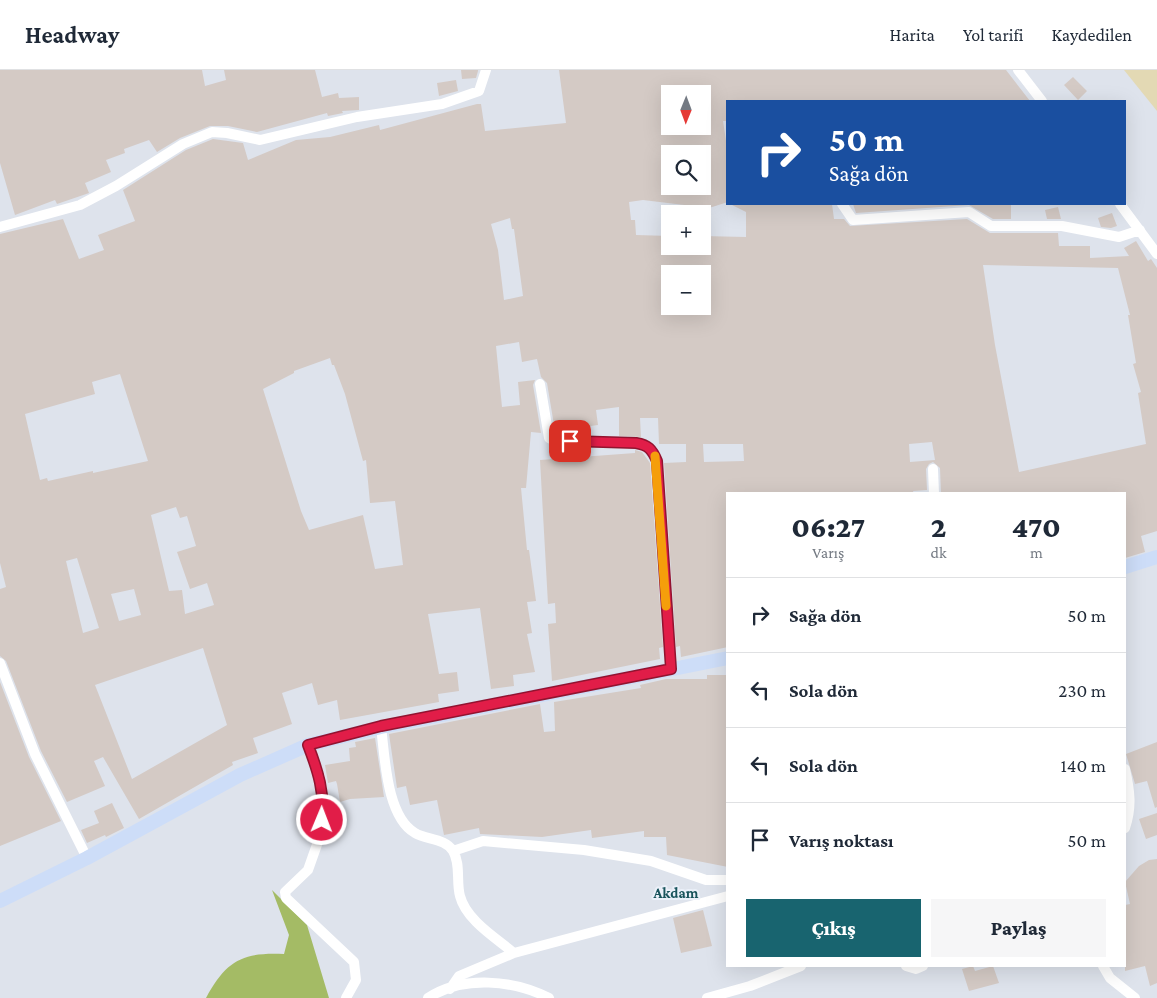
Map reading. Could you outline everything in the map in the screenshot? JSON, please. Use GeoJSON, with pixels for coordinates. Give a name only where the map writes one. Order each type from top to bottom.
{"type":"FeatureCollection","features":[{"type":"Feature","properties":{"kind":"street"},"geometry":{"type":"LineString","coordinates":[[0,227],[80,205],[116,186],[183,144],[212,132],[260,140],[357,117],[442,104],[479,91],[486,70]]}},
{"type":"Feature","properties":{"kind":"street"},"geometry":{"type":"LineString","coordinates":[[1018,70],[1041,100]]}},
{"type":"Feature","properties":{"kind":"street"},"geometry":{"type":"LineString","coordinates":[[843,205],[853,220],[969,212],[991,226],[1062,226],[1119,237],[1140,230]]}},
{"type":"Feature","properties":{"kind":"street"},"geometry":{"type":"LineString","coordinates":[[1121,205],[1157,254]]}},
{"type":"Feature","properties":{"kind":"street"},"geometry":{"type":"LineString","coordinates":[[540,384],[549,438],[554,440],[636,443],[646,445],[653,450],[657,461],[671,669]]}},
{"type":"Feature","properties":{"kind":"street"},"geometry":{"type":"LineString","coordinates":[[933,469],[934,492]]}},
{"type":"Feature","properties":{"kind":"street"},"geometry":{"type":"LineString","coordinates":[[1126,567],[1157,556]]}},
{"type":"Feature","properties":{"kind":"street"},"geometry":{"type":"LineString","coordinates":[[0,901],[87,858],[240,775],[308,745],[381,726],[726,658]]}},
{"type":"Feature","properties":{"kind":"street"},"geometry":{"type":"LineString","coordinates":[[0,663],[35,754],[87,858]]}},
{"type":"Feature","properties":{"kind":"street"},"geometry":{"type":"LineString","coordinates":[[381,726],[389,791],[397,811],[414,833],[445,844],[453,850],[460,896],[465,910],[514,953]]}},
{"type":"Feature","properties":{"kind":"street"},"geometry":{"type":"LineString","coordinates":[[308,745],[320,777],[322,796],[320,836],[308,870],[285,892],[286,898],[354,962],[356,980],[346,998]]}},
{"type":"Feature","properties":{"kind":"street"},"geometry":{"type":"LineString","coordinates":[[1126,773],[1130,790],[1130,812],[1126,825]]}},
{"type":"Feature","properties":{"kind":"street"},"geometry":{"type":"LineString","coordinates":[[453,850],[483,841],[584,850],[650,861],[706,880],[726,880]]}},
{"type":"Feature","properties":{"kind":"street"},"geometry":{"type":"LineString","coordinates":[[450,989],[459,976],[514,953],[726,897]]}},
{"type":"Feature","properties":{"kind":"street"},"geometry":{"type":"LineString","coordinates":[[707,998],[750,986],[798,967]]}},
{"type":"Feature","properties":{"kind":"street"},"geometry":{"type":"LineString","coordinates":[[1104,967],[1110,978],[1136,998]]}},
{"type":"Feature","properties":{"kind":"street"},"geometry":{"type":"LineString","coordinates":[[428,998],[478,981],[534,990],[549,998]]}},
{"type":"Feature","properties":{"kind":"green space"},"geometry":{"type":"Polygon","coordinates":[[[272,890],[307,925],[329,998],[206,998],[221,975],[237,961],[257,955],[284,954],[289,935],[272,890]]]}},
{"type":"Feature","properties":{"kind":"sand"},"geometry":{"type":"Polygon","coordinates":[[[1124,70],[1157,70],[1157,111],[1124,70]]]}},
{"type":"Feature","properties":{"kind":"building"},"geometry":{"type":"Polygon","coordinates":[[[0,70],[202,70],[205,86],[226,80],[224,70],[315,70],[322,97],[338,93],[339,98],[359,97],[359,110],[342,111],[343,113],[328,116],[327,113],[257,132],[228,126],[210,126],[180,138],[157,152],[149,140],[124,149],[125,153],[106,160],[111,172],[85,183],[89,193],[57,204],[55,200],[15,215],[0,163],[0,70]]]}},
{"type":"Feature","properties":{"kind":"building"},"geometry":{"type":"Polygon","coordinates":[[[461,70],[478,71],[476,78],[462,79],[461,70]]]}},
{"type":"Feature","properties":{"kind":"building"},"geometry":{"type":"Polygon","coordinates":[[[559,70],[1006,70],[1029,100],[726,100],[726,121],[723,121],[726,141],[726,203],[711,207],[711,205],[684,205],[643,200],[629,202],[631,220],[635,220],[636,235],[661,236],[661,255],[711,255],[711,236],[746,237],[746,212],[732,205],[832,205],[834,219],[844,219],[850,226],[967,219],[990,233],[1058,233],[1059,246],[1090,246],[1090,258],[1129,256],[1124,248],[1136,241],[1148,261],[1151,259],[1157,268],[1157,531],[1141,536],[1145,552],[1126,558],[1126,492],[941,492],[940,468],[933,462],[926,469],[927,490],[913,492],[726,492],[726,647],[681,657],[680,646],[676,647],[664,463],[686,462],[686,444],[659,444],[658,418],[640,418],[641,437],[619,436],[619,407],[596,410],[598,425],[555,431],[547,383],[541,377],[537,359],[522,362],[519,342],[496,346],[502,407],[520,405],[518,382],[535,380],[533,385],[541,433],[531,432],[526,488],[521,488],[527,550],[529,550],[536,601],[527,602],[532,633],[527,634],[535,672],[513,675],[514,686],[491,689],[480,608],[428,614],[439,674],[457,672],[459,691],[438,694],[439,702],[340,720],[337,700],[318,705],[312,683],[282,693],[292,724],[253,738],[258,753],[232,762],[233,765],[139,819],[103,757],[94,761],[105,786],[67,802],[41,751],[6,661],[0,656],[0,589],[6,587],[0,563],[0,234],[63,219],[79,259],[104,250],[98,235],[135,221],[123,190],[186,150],[213,139],[243,143],[248,160],[296,140],[330,137],[379,125],[380,130],[481,104],[485,131],[566,123],[559,70]],[[510,218],[491,224],[498,250],[504,300],[523,296],[514,229],[512,229],[510,218]],[[983,265],[995,345],[1019,472],[1146,444],[1138,393],[1141,392],[1133,364],[1136,363],[1128,315],[1130,315],[1118,268],[983,265]],[[330,358],[294,371],[294,373],[263,389],[301,511],[309,530],[363,515],[375,569],[403,565],[395,501],[370,503],[366,460],[363,461],[345,394],[334,365],[332,365],[330,358]],[[120,374],[92,382],[95,394],[25,414],[40,480],[47,478],[48,481],[148,461],[120,374]],[[932,442],[909,444],[910,462],[935,460],[932,442]],[[703,444],[704,462],[744,461],[743,444],[703,444]],[[176,507],[151,515],[169,591],[182,590],[185,614],[214,605],[207,583],[190,589],[177,552],[196,546],[187,516],[180,518],[176,507]],[[77,558],[66,561],[83,633],[99,628],[77,558]],[[134,589],[111,594],[119,621],[141,615],[134,589]],[[203,648],[95,685],[132,779],[227,725],[203,648]]]}},
{"type":"Feature","properties":{"kind":"building"},"geometry":{"type":"Polygon","coordinates":[[[1073,77],[1087,91],[1078,100],[1064,85],[1073,77]]]}},
{"type":"Feature","properties":{"kind":"building"},"geometry":{"type":"Polygon","coordinates":[[[456,80],[458,91],[439,96],[437,83],[456,80]]]}},
{"type":"Feature","properties":{"kind":"building"},"geometry":{"type":"Polygon","coordinates":[[[853,205],[969,205],[856,213],[853,205]]]}},
{"type":"Feature","properties":{"kind":"building"},"geometry":{"type":"Polygon","coordinates":[[[969,205],[1011,205],[1011,219],[993,219],[969,205]]]}},
{"type":"Feature","properties":{"kind":"building"},"geometry":{"type":"Polygon","coordinates":[[[1058,207],[1061,219],[1047,219],[1045,210],[1058,207]]]}},
{"type":"Feature","properties":{"kind":"building"},"geometry":{"type":"Polygon","coordinates":[[[1112,213],[1117,226],[1111,228],[1101,227],[1098,218],[1112,213]]]}},
{"type":"Feature","properties":{"kind":"building"},"geometry":{"type":"Polygon","coordinates":[[[635,450],[642,452],[650,463],[663,647],[659,648],[660,659],[552,681],[548,624],[556,623],[555,603],[548,604],[540,460],[635,453],[635,450]]]}},
{"type":"Feature","properties":{"kind":"building"},"geometry":{"type":"Polygon","coordinates":[[[707,675],[726,675],[726,867],[667,855],[666,837],[644,837],[644,831],[592,838],[591,830],[542,837],[480,834],[479,828],[444,835],[437,800],[410,805],[406,786],[397,788],[389,734],[540,704],[544,732],[555,731],[554,702],[641,688],[640,685],[666,679],[707,679],[707,675]]]}},
{"type":"Feature","properties":{"kind":"building"},"geometry":{"type":"Polygon","coordinates":[[[0,682],[29,757],[61,821],[0,846],[0,682]]]}},
{"type":"Feature","properties":{"kind":"building"},"geometry":{"type":"Polygon","coordinates":[[[375,738],[384,797],[350,799],[340,802],[336,781],[328,783],[325,765],[350,761],[349,748],[356,747],[355,742],[375,738]]]}},
{"type":"Feature","properties":{"kind":"building"},"geometry":{"type":"Polygon","coordinates":[[[1157,742],[1157,807],[1155,808],[1147,781],[1135,784],[1126,754],[1157,742]]]}},
{"type":"Feature","properties":{"kind":"building"},"geometry":{"type":"Polygon","coordinates":[[[112,803],[124,828],[106,837],[105,835],[87,843],[81,830],[99,823],[94,811],[112,803]]]}},
{"type":"Feature","properties":{"kind":"building"},"geometry":{"type":"Polygon","coordinates":[[[1157,813],[1157,835],[1146,839],[1139,819],[1157,813]]]}},
{"type":"Feature","properties":{"kind":"building"},"geometry":{"type":"Polygon","coordinates":[[[1157,859],[1157,983],[1150,986],[1145,966],[1125,971],[1126,905],[1130,904],[1126,881],[1139,866],[1149,860],[1157,859]]]}},
{"type":"Feature","properties":{"kind":"building"},"geometry":{"type":"Polygon","coordinates":[[[703,910],[712,946],[681,953],[673,918],[703,910]]]}},
{"type":"Feature","properties":{"kind":"building"},"geometry":{"type":"Polygon","coordinates":[[[973,967],[975,971],[993,967],[999,983],[969,991],[962,969],[973,967]]]}},
{"type":"Feature","properties":{"kind":"slow traffic"},"geometry":{"type":"LineString","coordinates":[[655,456],[657,461],[666,606]]}},
{"type":"Feature","properties":{"kind":"district","name":"Akdam"},"geometry":{"type":"Point","coordinates":[676,893]}},
{"type":"Feature","properties":{"kind":"route"},"geometry":{"type":"LineString","coordinates":[[322,820],[324,805],[320,777],[308,745],[381,726],[671,669],[657,461],[653,450],[646,445],[636,443],[570,441]]}}]}
